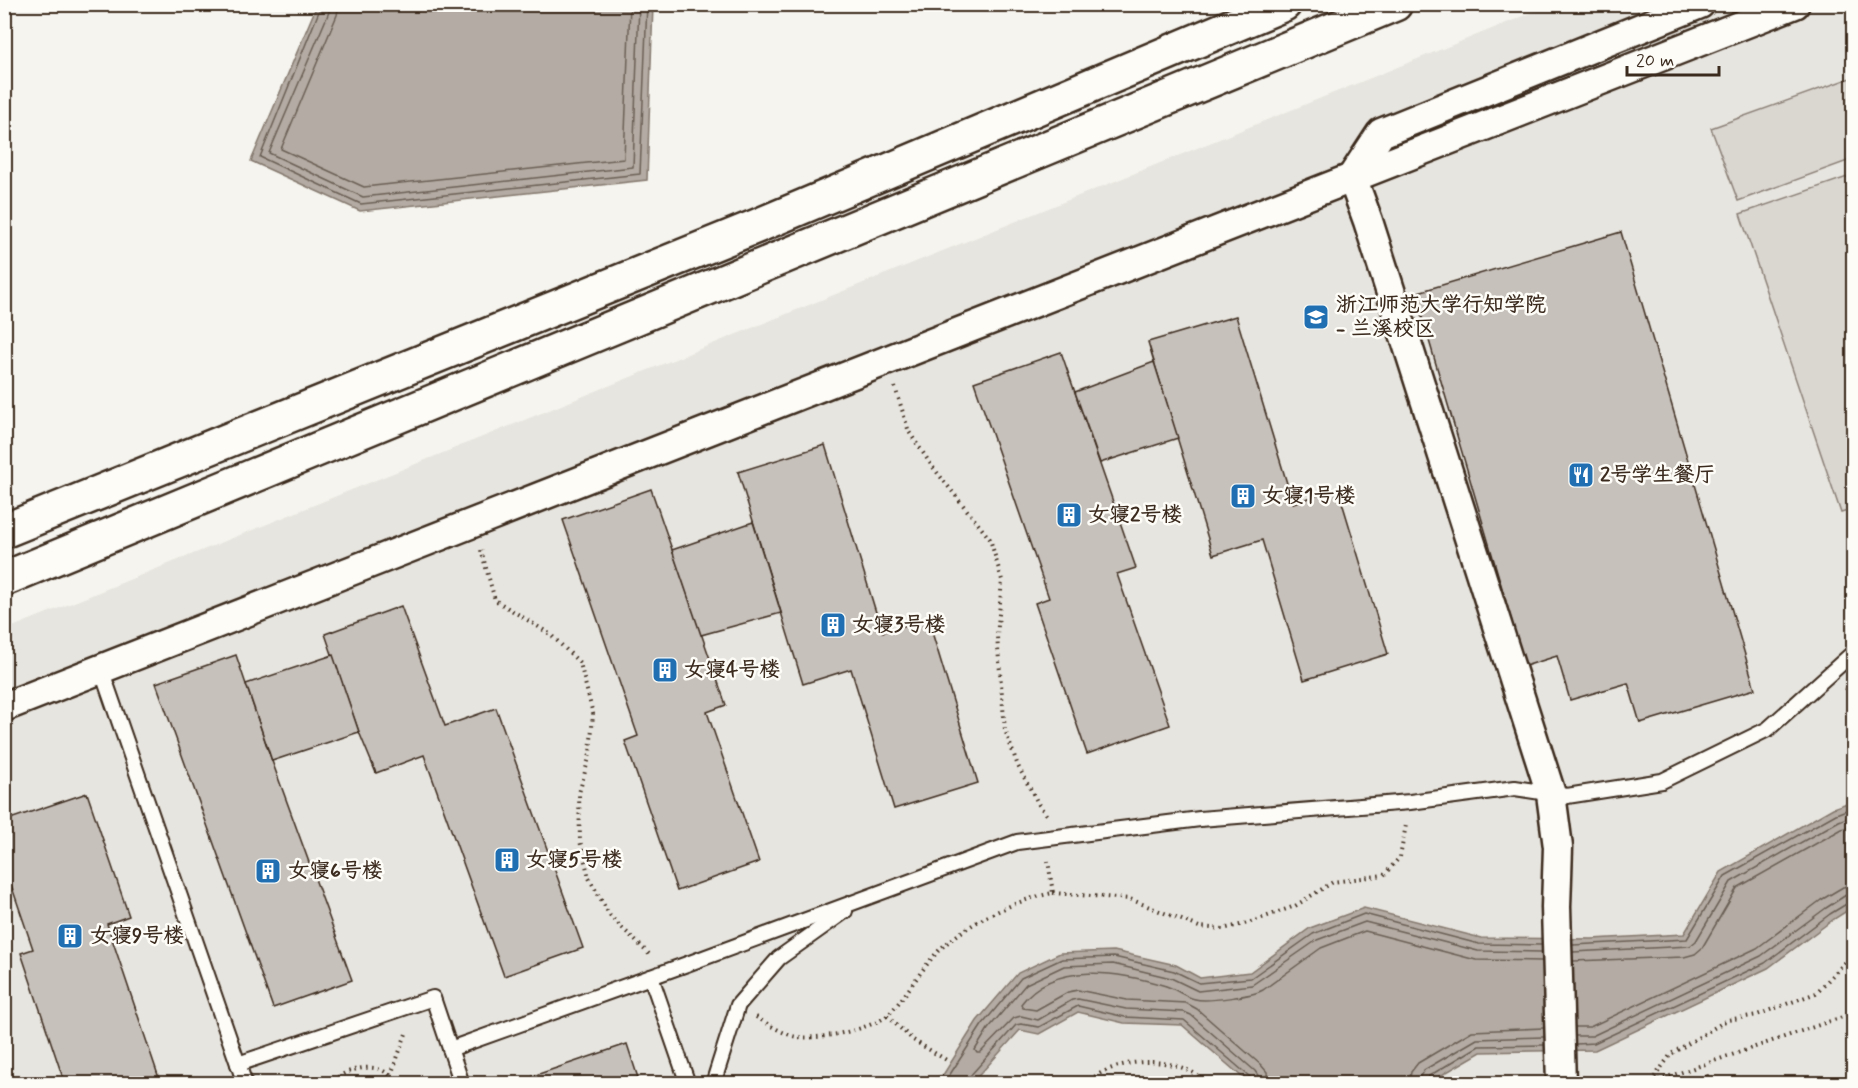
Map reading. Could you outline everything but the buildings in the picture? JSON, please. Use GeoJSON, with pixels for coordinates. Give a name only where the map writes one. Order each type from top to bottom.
{"type":"FeatureCollection","features":[{"type":"Feature","properties":{"kind":"street"},"geometry":{"type":"LineString","coordinates":[[4,531],[757,226],[1284,4]]}},
{"type":"Feature","properties":{"kind":"street"},"geometry":{"type":"LineString","coordinates":[[4,579],[1395,4]]}},
{"type":"Feature","properties":{"kind":"street"},"geometry":{"type":"LineString","coordinates":[[1352,177],[1381,133],[1700,4]]}},
{"type":"Feature","properties":{"kind":"street"},"geometry":{"type":"LineString","coordinates":[[4,707],[1795,4]]}},
{"type":"Feature","properties":{"kind":"street"},"geometry":{"type":"LineString","coordinates":[[1352,177],[1551,794],[1558,847],[1556,908],[1560,1070]]}},
{"type":"Feature","properties":{"kind":"lane"},"geometry":{"type":"LineString","coordinates":[[450,1049],[1017,842],[1200,819],[1410,802],[1515,788],[1567,796],[1662,781],[1768,729],[1854,652]]}},
{"type":"Feature","properties":{"kind":"lane"},"geometry":{"type":"LineString","coordinates":[[101,669],[245,1083]]}},
{"type":"Feature","properties":{"kind":"lane"},"geometry":{"type":"LineString","coordinates":[[713,1083],[738,1005],[780,958],[862,900]]}},
{"type":"Feature","properties":{"kind":"lane"},"geometry":{"type":"LineString","coordinates":[[651,977],[688,1083]]}},
{"type":"Feature","properties":{"kind":"lane"},"geometry":{"type":"LineString","coordinates":[[238,1064],[433,998],[462,1083]]}},
{"type":"Feature","properties":{"kind":"path"},"geometry":{"type":"LineString","coordinates":[[887,360],[909,432],[939,476],[990,539],[1002,580],[997,637],[1005,730],[1018,766],[1039,806],[1064,836]]}},
{"type":"Feature","properties":{"kind":"path"},"geometry":{"type":"LineString","coordinates":[[474,523],[495,600],[550,634],[580,663],[593,714],[590,754],[579,793],[580,841],[589,878],[610,915],[666,971]]}},
{"type":"Feature","properties":{"kind":"path"},"geometry":{"type":"LineString","coordinates":[[738,1005],[771,1026],[795,1037],[831,1035],[860,1030],[887,1016],[946,944],[982,920],[1031,897],[1053,893],[1130,899],[1199,927],[1223,929],[1248,923],[1295,906],[1333,882],[1384,875],[1400,857],[1410,802]]}},
{"type":"Feature","properties":{"kind":"path"},"geometry":{"type":"LineString","coordinates":[[1045,839],[1053,893]]}},
{"type":"Feature","properties":{"kind":"path"},"geometry":{"type":"LineString","coordinates":[[1649,1083],[1671,1054],[1727,1020],[1756,1015],[1816,993],[1849,958],[1854,956]]}},
{"type":"Feature","properties":{"kind":"path"},"geometry":{"type":"LineString","coordinates":[[391,1075],[416,1004]]}},
{"type":"Feature","properties":{"kind":"path"},"geometry":{"type":"LineString","coordinates":[[1649,1083],[1854,1013]]}},
{"type":"Feature","properties":{"kind":"path"},"geometry":{"type":"LineString","coordinates":[[887,1016],[913,1040],[948,1061]]}},
{"type":"Feature","properties":{"kind":"path"},"geometry":{"type":"LineString","coordinates":[[1086,1083],[1094,1076],[1120,1065],[1156,1062],[1189,1070],[1207,1083]]}},
{"type":"Feature","properties":{"kind":"path"},"geometry":{"type":"LineString","coordinates":[[328,1083],[344,1072],[372,1066],[391,1075],[396,1083]]}},
{"type":"Feature","properties":{"kind":"shaded area","name":"浙江师范大学行知学院 - 兰溪校区"},"geometry":{"type":"Polygon","coordinates":[[[1551,5],[1853,5],[1853,1083],[5,1084],[5,630],[1551,5]]]}},
{"type":"Feature","properties":{"kind":"shaded area"},"geometry":{"type":"Polygon","coordinates":[[[1853,77],[1853,159],[1738,201],[1711,128],[1853,77]]]}},
{"type":"Feature","properties":{"kind":"shaded area"},"geometry":{"type":"Polygon","coordinates":[[[1853,175],[1854,509],[1841,513],[1740,214],[1853,175]]]}},
{"type":"Feature","properties":{"kind":"water"},"geometry":{"type":"Polygon","coordinates":[[[317,5],[653,5],[647,180],[360,211],[251,161],[317,5]]]}},
{"type":"Feature","properties":{"kind":"water"},"geometry":{"type":"Polygon","coordinates":[[[1853,801],[1853,907],[1768,968],[1595,1050],[1481,1052],[1428,1083],[1249,1083],[1182,1025],[1124,1023],[1078,1012],[1039,1034],[1020,1030],[972,1083],[916,1084],[943,1075],[977,1021],[1018,973],[1060,953],[1114,951],[1176,965],[1200,978],[1250,972],[1310,928],[1364,908],[1481,938],[1592,939],[1684,934],[1721,872],[1833,808],[1853,801]]]}},
{"type":"Feature","properties":{"kind":"place","name":"浙江师范大学行知学院 - 兰溪校区"},"geometry":{"type":"Point","coordinates":[1316,317]}},
{"type":"Feature","properties":{"kind":"place","name":"2号学生餐厅"},"geometry":{"type":"Point","coordinates":[1581,475]}},
{"type":"Feature","properties":{"kind":"place","name":"女寝1号楼"},"geometry":{"type":"Point","coordinates":[1243,496]}},
{"type":"Feature","properties":{"kind":"place","name":"女寝2号楼"},"geometry":{"type":"Point","coordinates":[1069,515]}},
{"type":"Feature","properties":{"kind":"place","name":"女寝3号楼"},"geometry":{"type":"Point","coordinates":[833,625]}},
{"type":"Feature","properties":{"kind":"place","name":"女寝4号楼"},"geometry":{"type":"Point","coordinates":[665,670]}},
{"type":"Feature","properties":{"kind":"place","name":"女寝5号楼"},"geometry":{"type":"Point","coordinates":[507,860]}},
{"type":"Feature","properties":{"kind":"place","name":"女寝6号楼"},"geometry":{"type":"Point","coordinates":[268,871]}},
{"type":"Feature","properties":{"kind":"place","name":"女寝9号楼"},"geometry":{"type":"Point","coordinates":[70,936]}}]}
